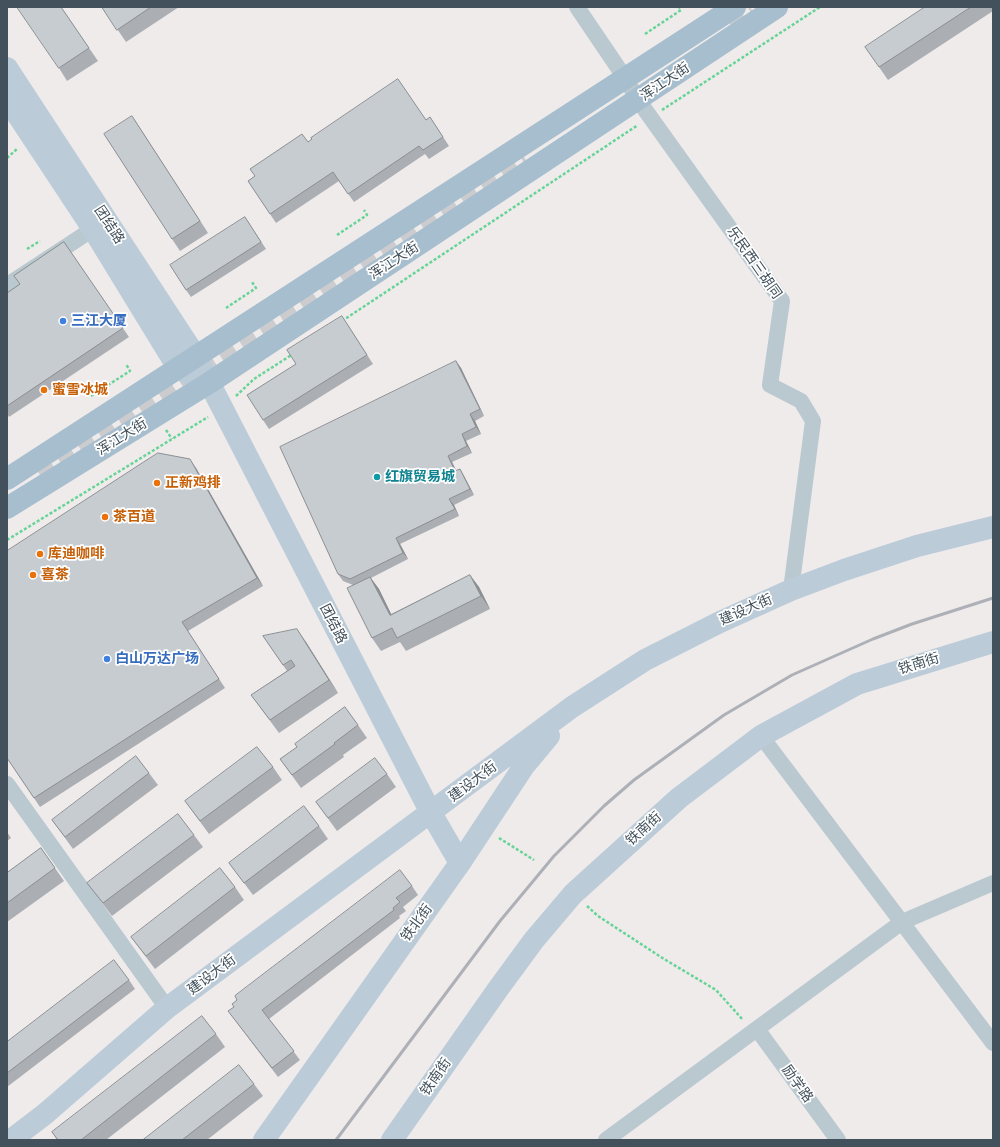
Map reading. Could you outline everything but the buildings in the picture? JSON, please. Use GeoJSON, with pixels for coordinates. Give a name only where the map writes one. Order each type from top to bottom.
{"type":"FeatureCollection","features":[{"type":"Feature","properties":{"kind":"main road","name":"浑江大街"},"geometry":{"type":"LineString","coordinates":[[7,479],[735,7]]}},
{"type":"Feature","properties":{"kind":"main road","name":"浑江大街"},"geometry":{"type":"LineString","coordinates":[[7,508],[209,383],[777,7]]}},
{"type":"Feature","properties":{"kind":"street","name":"乐民西三胡同"},"geometry":{"type":"LineString","coordinates":[[577,7],[638,100],[782,301],[770,385],[801,401],[813,421],[791,590]]}},
{"type":"Feature","properties":{"kind":"street","name":"团结路"},"geometry":{"type":"LineString","coordinates":[[7,68],[187,363]]}},
{"type":"Feature","properties":{"kind":"street","name":"团结路"},"geometry":{"type":"LineString","coordinates":[[7,100],[93,229],[187,363],[209,383],[431,813],[460,863]]}},
{"type":"Feature","properties":{"kind":"street"},"geometry":{"type":"LineString","coordinates":[[7,289],[9,284],[93,229]]}},
{"type":"Feature","properties":{"kind":"street","name":"建设大街"},"geometry":{"type":"LineString","coordinates":[[10,1140],[45,1114],[167,1008],[572,707],[645,660],[720,622],[791,590],[844,570],[917,546],[993,527]]}},
{"type":"Feature","properties":{"kind":"street","name":"铁南街"},"geometry":{"type":"LineString","coordinates":[[392,1140],[498,988],[534,940],[573,894],[679,798],[761,736],[857,684],[993,642]]}},
{"type":"Feature","properties":{"kind":"street","name":"铁北街"},"geometry":{"type":"LineString","coordinates":[[264,1140],[460,863],[524,766],[572,707]]}},
{"type":"Feature","properties":{"kind":"street"},"geometry":{"type":"LineString","coordinates":[[761,736],[993,1043]]}},
{"type":"Feature","properties":{"kind":"street"},"geometry":{"type":"LineString","coordinates":[[7,784],[167,1008]]}},
{"type":"Feature","properties":{"kind":"street"},"geometry":{"type":"LineString","coordinates":[[606,1140],[902,922],[993,883]]}},
{"type":"Feature","properties":{"kind":"street","name":"励学路"},"geometry":{"type":"LineString","coordinates":[[755,1030],[838,1140]]}},
{"type":"Feature","properties":{"kind":"path"},"geometry":{"type":"LineString","coordinates":[[645,34],[681,10],[679,7]]}},
{"type":"Feature","properties":{"kind":"path"},"geometry":{"type":"LineString","coordinates":[[340,322],[820,7]]}},
{"type":"Feature","properties":{"kind":"path"},"geometry":{"type":"LineString","coordinates":[[7,158],[17,149]]}},
{"type":"Feature","properties":{"kind":"path"},"geometry":{"type":"LineString","coordinates":[[336,235],[368,215],[364,210]]}},
{"type":"Feature","properties":{"kind":"path"},"geometry":{"type":"LineString","coordinates":[[27,250],[40,241]]}},
{"type":"Feature","properties":{"kind":"path"},"geometry":{"type":"LineString","coordinates":[[226,308],[256,288],[252,282]]}},
{"type":"Feature","properties":{"kind":"path"},"geometry":{"type":"LineString","coordinates":[[7,540],[222,408],[254,379],[294,353]]}},
{"type":"Feature","properties":{"kind":"path"},"geometry":{"type":"LineString","coordinates":[[91,396],[130,371],[126,364]]}},
{"type":"Feature","properties":{"kind":"path"},"geometry":{"type":"LineString","coordinates":[[483,828],[534,860]]}},
{"type":"Feature","properties":{"kind":"path"},"geometry":{"type":"LineString","coordinates":[[573,894],[598,916],[664,959],[716,990],[755,1030]]}},
{"type":"Feature","properties":{"kind":"tunnel"},"geometry":{"type":"LineString","coordinates":[[728,21],[750,7]]}},
{"type":"Feature","properties":{"kind":"tunnel"},"geometry":{"type":"LineString","coordinates":[[40,475],[524,157]]}},
{"type":"Feature","properties":{"kind":"railway"},"geometry":{"type":"LineString","coordinates":[[336,1140],[500,921],[554,856],[604,806],[634,780],[724,715],[792,675],[873,639],[912,624],[993,598]]}},
{"type":"Feature","properties":{"kind":"place","name":"三江大厦"},"geometry":{"type":"Point","coordinates":[63,321]}},
{"type":"Feature","properties":{"kind":"place","name":"蜜雪冰城"},"geometry":{"type":"Point","coordinates":[44,390]}},
{"type":"Feature","properties":{"kind":"place","name":"红旗贸易城"},"geometry":{"type":"Point","coordinates":[377,477]}},
{"type":"Feature","properties":{"kind":"place","name":"正新鸡排"},"geometry":{"type":"Point","coordinates":[157,483]}},
{"type":"Feature","properties":{"kind":"place","name":"茶百道"},"geometry":{"type":"Point","coordinates":[105,517]}},
{"type":"Feature","properties":{"kind":"place","name":"库迪咖啡"},"geometry":{"type":"Point","coordinates":[40,554]}},
{"type":"Feature","properties":{"kind":"place","name":"喜茶"},"geometry":{"type":"Point","coordinates":[33,575]}},
{"type":"Feature","properties":{"kind":"place","name":"白山万达广场"},"geometry":{"type":"Point","coordinates":[107,659]}}]}
